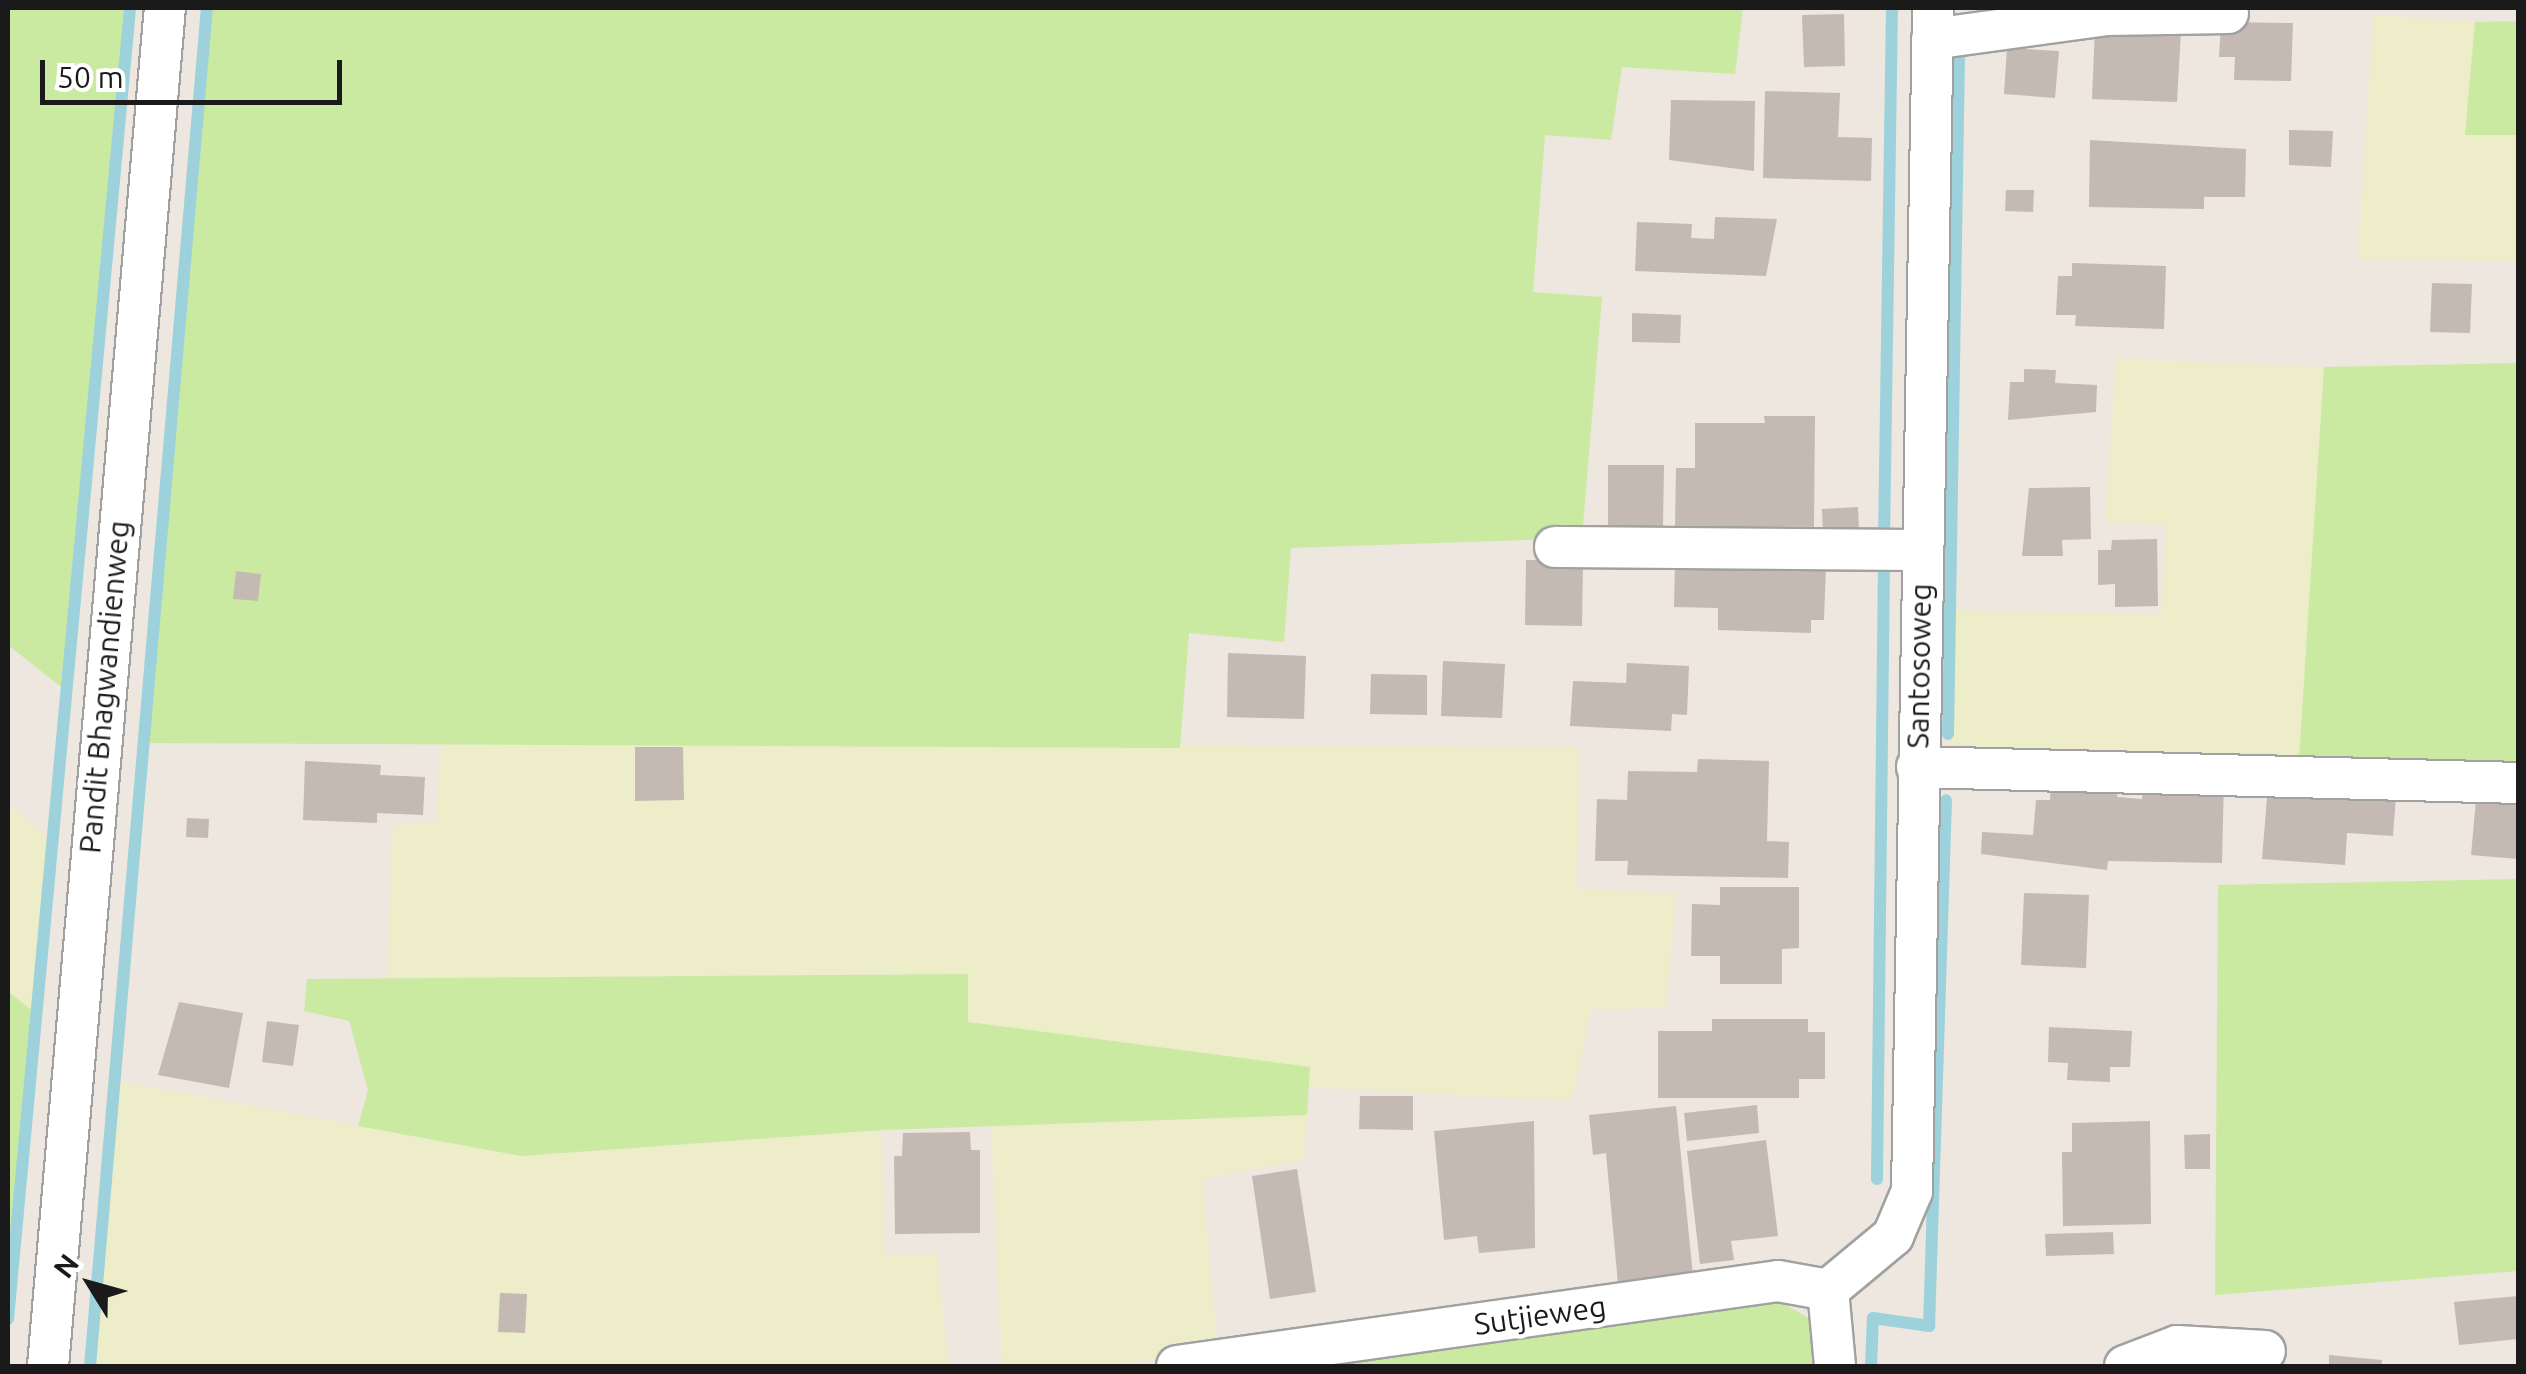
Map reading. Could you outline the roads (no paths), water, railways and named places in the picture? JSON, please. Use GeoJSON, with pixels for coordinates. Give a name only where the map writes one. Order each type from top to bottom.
{"type":"FeatureCollection","features":[{"type":"Feature","properties":{"kind":"street","name":"Pandit Bhagwandienweg"},"geometry":{"type":"LineString","coordinates":[[48,1366],[165,8]]}},
{"type":"Feature","properties":{"kind":"street"},"geometry":{"type":"LineString","coordinates":[[1933,23],[2228,13]]}},
{"type":"Feature","properties":{"kind":"street","name":"Santosoweg"},"geometry":{"type":"LineString","coordinates":[[1828,1290],[1893,1236],[1912,1191],[1933,23]]}},
{"type":"Feature","properties":{"kind":"street"},"geometry":{"type":"LineString","coordinates":[[1556,547],[1922,550]]}},
{"type":"Feature","properties":{"kind":"street"},"geometry":{"type":"LineString","coordinates":[[1917,767],[2518,783]]}},
{"type":"Feature","properties":{"kind":"street","name":"Sutjieweg"},"geometry":{"type":"LineString","coordinates":[[1177,1366],[1778,1280],[1828,1290]]}},
{"type":"Feature","properties":{"kind":"street"},"geometry":{"type":"LineString","coordinates":[[1828,1290],[1835,1366]]}},
{"type":"Feature","properties":{"kind":"street"},"geometry":{"type":"LineString","coordinates":[[2125,1366],[2177,1346],[2265,1351]]}},
{"type":"Feature","properties":{"kind":"waterway"},"geometry":{"type":"LineString","coordinates":[[8,1319],[130,8]]}},
{"type":"Feature","properties":{"kind":"waterway"},"geometry":{"type":"LineString","coordinates":[[90,1366],[207,8]]}},
{"type":"Feature","properties":{"kind":"waterway"},"geometry":{"type":"LineString","coordinates":[[1884,539],[1892,8]]}},
{"type":"Feature","properties":{"kind":"waterway"},"geometry":{"type":"LineString","coordinates":[[1948,734],[1959,56]]}},
{"type":"Feature","properties":{"kind":"waterway"},"geometry":{"type":"LineString","coordinates":[[1877,1179],[1884,566]]}},
{"type":"Feature","properties":{"kind":"waterway"},"geometry":{"type":"LineString","coordinates":[[1871,1366],[1873,1318],[1929,1326],[1946,800]]}}]}
